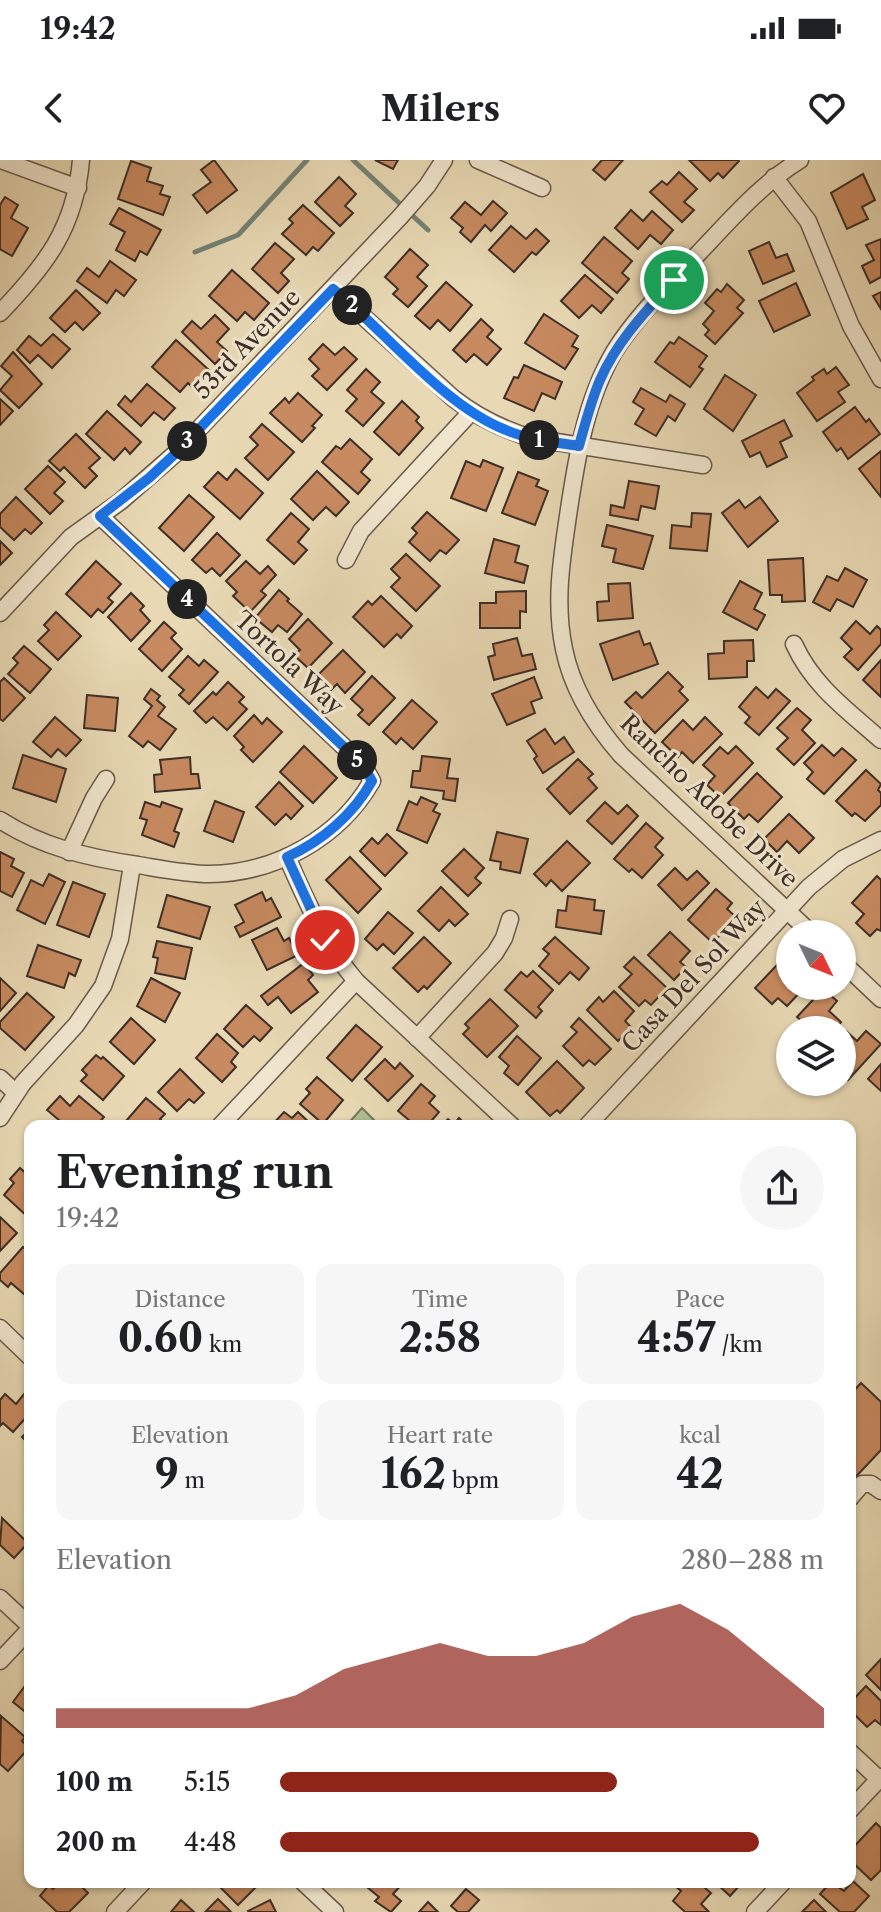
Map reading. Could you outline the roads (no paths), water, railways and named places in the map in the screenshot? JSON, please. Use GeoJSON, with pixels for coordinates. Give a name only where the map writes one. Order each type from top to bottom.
{"type":"FeatureCollection","features":[{"type":"Feature","properties":{"kind":"street"},"geometry":{"type":"LineString","coordinates":[[1,160],[78,188]]}},
{"type":"Feature","properties":{"kind":"street"},"geometry":{"type":"LineString","coordinates":[[0,313],[50,254],[67,222],[78,188],[81,160]]}},
{"type":"Feature","properties":{"kind":"street","name":"53rd Avenue"},"geometry":{"type":"LineString","coordinates":[[0,613],[71,537],[149,478],[176,453],[400,217],[427,186],[444,160]]}},
{"type":"Feature","properties":{"kind":"street"},"geometry":{"type":"LineString","coordinates":[[478,160],[542,188]]}},
{"type":"Feature","properties":{"kind":"street","name":"Rancho Adobe Drive"},"geometry":{"type":"LineString","coordinates":[[797,920],[621,755],[601,731],[584,704],[564,650],[558,588],[579,446],[599,381],[614,352],[636,322],[757,192],[800,160]]}},
{"type":"Feature","properties":{"kind":"street"},"geometry":{"type":"LineString","coordinates":[[774,177],[808,221],[851,326],[881,379]]}},
{"type":"Feature","properties":{"kind":"street"},"geometry":{"type":"LineString","coordinates":[[333,289],[471,412],[506,431],[531,438],[703,465]]}},
{"type":"Feature","properties":{"kind":"street"},"geometry":{"type":"LineString","coordinates":[[346,560],[361,531],[471,412]]}},
{"type":"Feature","properties":{"kind":"street","name":"Tortola Way"},"geometry":{"type":"LineString","coordinates":[[100,516],[363,765],[372,781],[362,798],[341,821],[321,838],[287,857]]}},
{"type":"Feature","properties":{"kind":"street"},"geometry":{"type":"LineString","coordinates":[[794,644],[814,680],[881,740]]}},
{"type":"Feature","properties":{"kind":"street"},"geometry":{"type":"LineString","coordinates":[[69,852],[106,779]]}},
{"type":"Feature","properties":{"kind":"street"},"geometry":{"type":"LineString","coordinates":[[0,820],[35,839],[69,852],[132,865],[209,874],[239,872],[287,857],[325,940],[356,981],[506,1120]]}},
{"type":"Feature","properties":{"kind":"street","name":"Casa Del Sol Way"},"geometry":{"type":"LineString","coordinates":[[593,1120],[822,874],[843,859],[881,840]]}},
{"type":"Feature","properties":{"kind":"street"},"geometry":{"type":"LineString","coordinates":[[0,1118],[16,1093],[76,1025],[103,986],[120,939],[132,865]]}},
{"type":"Feature","properties":{"kind":"street"},"geometry":{"type":"LineString","coordinates":[[417,1038],[495,953],[510,919]]}},
{"type":"Feature","properties":{"kind":"street"},"geometry":{"type":"LineString","coordinates":[[856,975],[881,999]]}},
{"type":"Feature","properties":{"kind":"street"},"geometry":{"type":"LineString","coordinates":[[226,1120],[356,981]]}},
{"type":"Feature","properties":{"kind":"street"},"geometry":{"type":"LineString","coordinates":[[0,1078],[16,1093]]}},
{"type":"Feature","properties":{"kind":"street"},"geometry":{"type":"LineString","coordinates":[[0,1328],[24,1351]]}},
{"type":"Feature","properties":{"kind":"street"},"geometry":{"type":"LineString","coordinates":[[856,1491],[862,1484],[871,1484],[881,1491]]}},
{"type":"Feature","properties":{"kind":"street"},"geometry":{"type":"LineString","coordinates":[[0,1598],[24,1622]]}},
{"type":"Feature","properties":{"kind":"street"},"geometry":{"type":"LineString","coordinates":[[0,1661],[24,1635]]}},
{"type":"Feature","properties":{"kind":"street"},"geometry":{"type":"LineString","coordinates":[[856,1757],[880,1779],[856,1804]]}},
{"type":"Feature","properties":{"kind":"street"},"geometry":{"type":"LineString","coordinates":[[115,1912],[137,1888]]}},
{"type":"Feature","properties":{"kind":"street"},"geometry":{"type":"LineString","coordinates":[[309,1888],[335,1912]]}},
{"type":"Feature","properties":{"kind":"street"},"geometry":{"type":"LineString","coordinates":[[755,1912],[777,1888]]}},
{"type":"Feature","properties":{"kind":"waterway"},"geometry":{"type":"LineString","coordinates":[[195,252],[238,235],[307,160]]}},
{"type":"Feature","properties":{"kind":"waterway"},"geometry":{"type":"LineString","coordinates":[[353,160],[428,230]]}}]}
